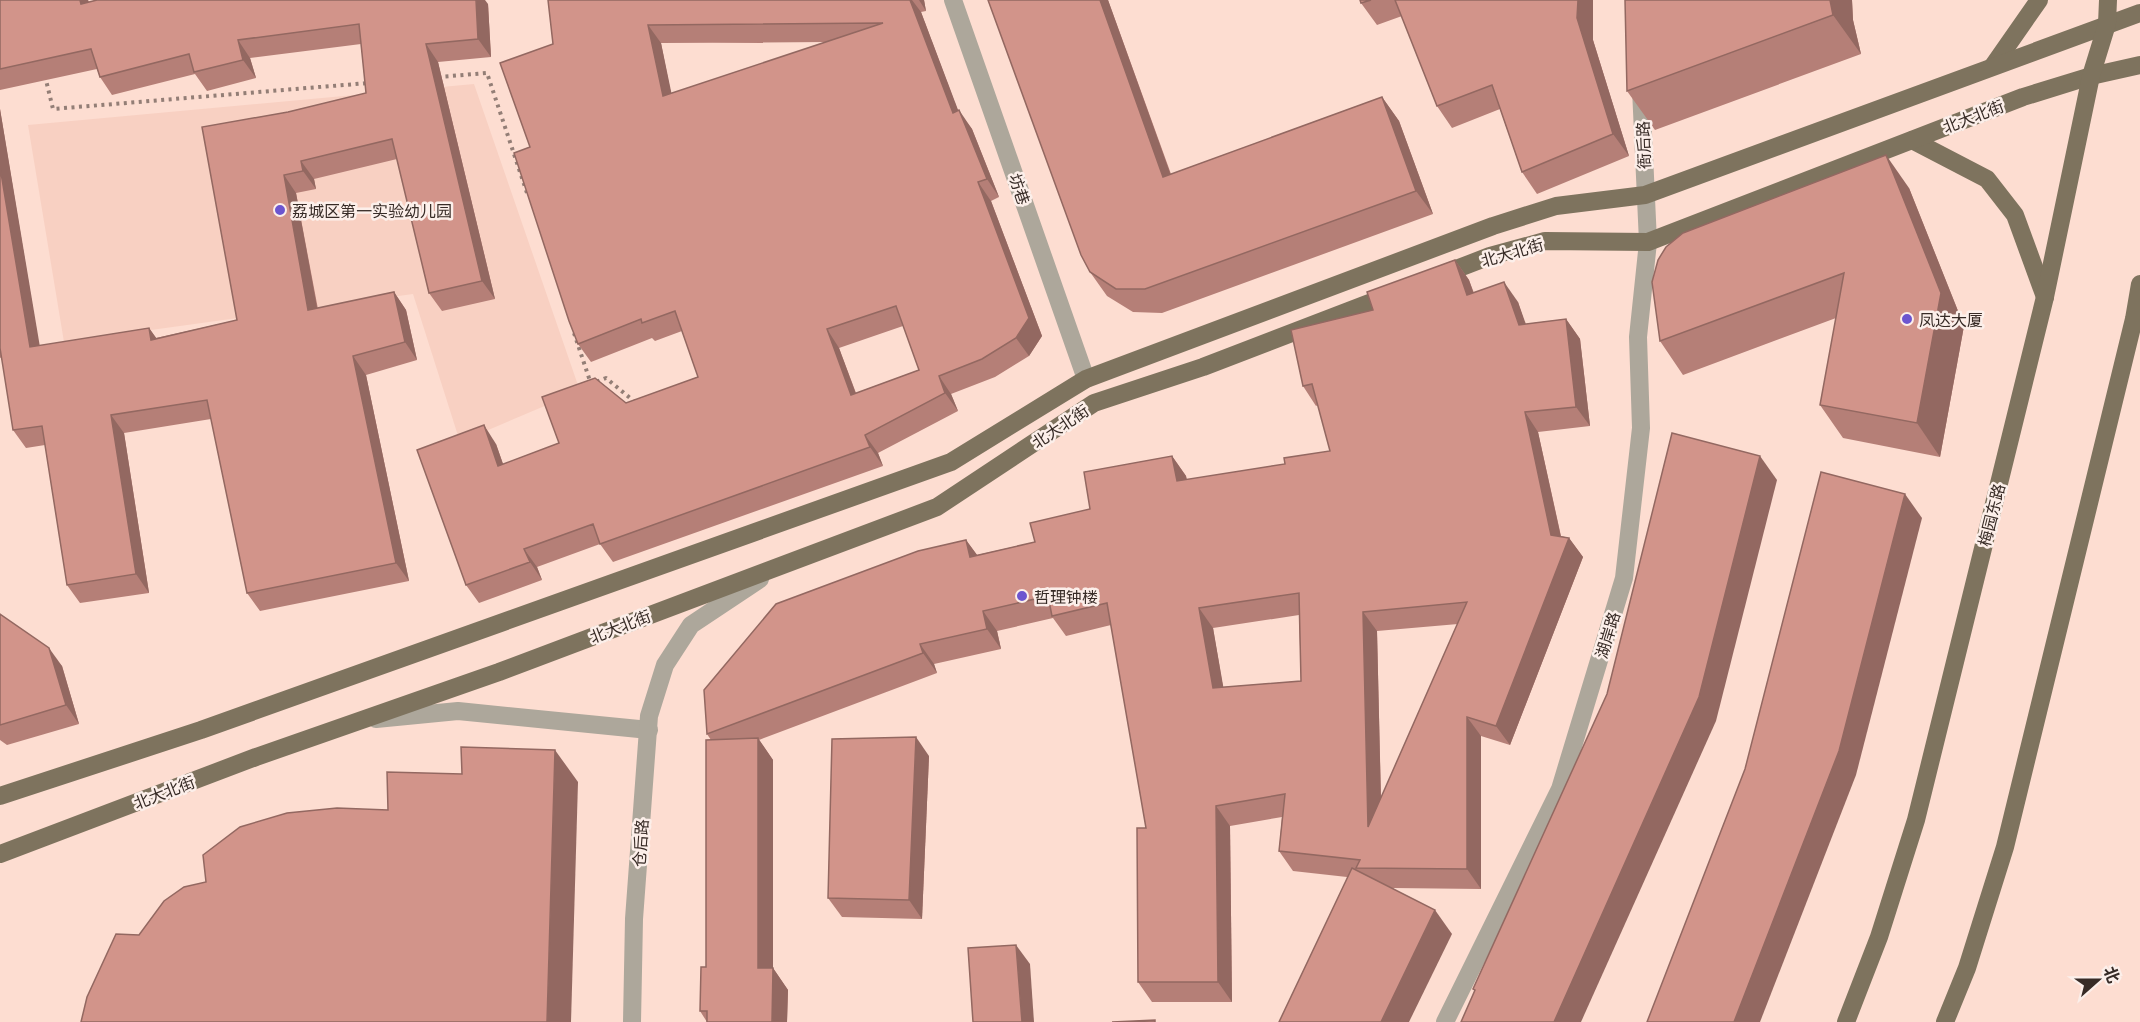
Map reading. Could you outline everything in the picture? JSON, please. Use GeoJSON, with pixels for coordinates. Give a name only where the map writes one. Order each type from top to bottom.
{"type":"FeatureCollection","features":[{"type":"Feature","properties":{"kind":"main road"},"geometry":{"type":"LineString","coordinates":[[1993,66],[2039,0]]}},
{"type":"Feature","properties":{"kind":"main road","name":"梅园东路"},"geometry":{"type":"LineString","coordinates":[[1846,1022],[1879,937],[1916,820],[2045,297],[2091,76],[2107,24],[2108,0]]}},
{"type":"Feature","properties":{"kind":"main road","name":"北大北街"},"geometry":{"type":"LineString","coordinates":[[1,795],[201,730],[951,462],[1086,379],[1493,226],[1556,206],[1645,195],[2140,13]]}},
{"type":"Feature","properties":{"kind":"main road","name":"北大北街"},"geometry":{"type":"LineString","coordinates":[[0,854],[362,720],[499,672],[938,507],[1094,403],[1203,367],[1490,256],[1545,241],[1648,242],[2023,97],[2091,76],[2140,65]]}},
{"type":"Feature","properties":{"kind":"main road"},"geometry":{"type":"LineString","coordinates":[[1912,140],[1987,178],[2015,215],[2045,297]]}},
{"type":"Feature","properties":{"kind":"main road"},"geometry":{"type":"LineString","coordinates":[[1945,1022],[1966,969],[2005,846],[2134,319],[2140,284]]}},
{"type":"Feature","properties":{"kind":"street","name":"坊巷"},"geometry":{"type":"LineString","coordinates":[[953,0],[1086,379]]}},
{"type":"Feature","properties":{"kind":"street","name":"衙后路"},"geometry":{"type":"LineString","coordinates":[[1641,69],[1647,219]]}},
{"type":"Feature","properties":{"kind":"street","name":"湖岸路"},"geometry":{"type":"LineString","coordinates":[[1445,1022],[1560,789],[1624,578],[1641,428],[1638,337],[1648,242],[1647,219]]}},
{"type":"Feature","properties":{"kind":"street","name":"仓后路"},"geometry":{"type":"LineString","coordinates":[[633,1022],[634,919],[649,716],[665,665],[692,625],[727,599],[785,563]]}},
{"type":"Feature","properties":{"kind":"street"},"geometry":{"type":"LineString","coordinates":[[362,720],[458,711],[649,730]]}},
{"type":"Feature","properties":{"kind":"path"},"geometry":{"type":"LineString","coordinates":[[42,66],[53,109],[370,83]]}},
{"type":"Feature","properties":{"kind":"path"},"geometry":{"type":"LineString","coordinates":[[428,78],[487,73],[528,195]]}},
{"type":"Feature","properties":{"kind":"path"},"geometry":{"type":"LineString","coordinates":[[572,328],[591,384],[606,378],[641,407]]}},
{"type":"Feature","properties":{"kind":"shaded area","name":"荔城区第一实验幼儿园"},"geometry":{"type":"Polygon","coordinates":[[[474,84],[580,391],[460,442],[413,294],[64,342],[28,125],[474,84]]]}},
{"type":"Feature","properties":{"kind":"building"},"geometry":{"type":"Polygon","coordinates":[[[0,0],[80,0],[81,4],[97,0],[476,0],[478,39],[426,44],[482,281],[429,293],[392,139],[301,161],[303,171],[284,175],[308,310],[394,292],[405,342],[353,356],[396,563],[247,593],[207,400],[111,415],[136,574],[67,585],[42,426],[13,430],[0,348],[0,167],[30,347],[149,328],[151,340],[237,320],[202,127],[288,112],[366,93],[359,24],[238,40],[243,60],[194,72],[189,54],[100,77],[91,49],[0,69],[0,0]]]}},
{"type":"Feature","properties":{"kind":"building"},"geometry":{"type":"Polygon","coordinates":[[[548,0],[910,0],[953,113],[959,110],[987,179],[978,182],[1029,318],[1016,338],[982,359],[939,376],[945,393],[865,435],[870,447],[600,544],[593,524],[524,549],[530,562],[466,585],[417,450],[484,425],[498,466],[559,443],[542,397],[595,378],[626,403],[698,377],[675,311],[642,323],[641,319],[578,344],[514,153],[530,147],[500,63],[553,44],[548,0]],[[883,23],[648,25],[663,96],[883,23]],[[896,306],[827,329],[851,395],[919,370],[896,306]]]}},
{"type":"Feature","properties":{"kind":"building"},"geometry":{"type":"Polygon","coordinates":[[[988,0],[1100,0],[1163,177],[1382,97],[1416,191],[1145,289],[1116,289],[1090,272],[1081,255],[988,0]]]}},
{"type":"Feature","properties":{"kind":"building"},"geometry":{"type":"Polygon","coordinates":[[[1395,0],[1578,0],[1577,18],[1613,134],[1522,172],[1492,85],[1437,106],[1395,0]]]}},
{"type":"Feature","properties":{"kind":"building"},"geometry":{"type":"Polygon","coordinates":[[[1625,0],[1830,0],[1833,15],[1627,91],[1625,0]]]}},
{"type":"Feature","properties":{"kind":"building"},"geometry":{"type":"Polygon","coordinates":[[[1886,155],[1941,293],[1917,423],[1820,405],[1844,273],[1660,341],[1652,282],[1658,260],[1666,247],[1683,233],[1886,155]]]}},
{"type":"Feature","properties":{"kind":"building"},"geometry":{"type":"Polygon","coordinates":[[[1455,260],[1467,295],[1504,282],[1519,325],[1566,319],[1576,407],[1525,412],[1551,535],[1569,538],[1496,726],[1467,717],[1467,869],[1356,868],[1360,860],[1279,851],[1285,794],[1216,806],[1218,982],[1138,982],[1137,828],[1146,828],[1107,603],[1052,616],[1048,596],[983,611],[987,629],[920,644],[923,653],[707,734],[704,690],[776,604],[918,551],[966,540],[970,557],[1035,542],[1030,523],[1090,509],[1084,472],[1172,456],[1177,481],[1285,464],[1284,458],[1330,451],[1312,384],[1303,386],[1291,330],[1373,310],[1367,292],[1455,260]],[[1299,593],[1199,608],[1213,688],[1301,681],[1299,593]],[[1467,602],[1363,612],[1368,827],[1467,602]]]}},
{"type":"Feature","properties":{"kind":"building"},"geometry":{"type":"Polygon","coordinates":[[[1672,433],[1760,456],[1699,697],[1554,1022],[1461,1022],[1475,990],[1473,989],[1607,694],[1672,433]]]}},
{"type":"Feature","properties":{"kind":"building"},"geometry":{"type":"Polygon","coordinates":[[[1821,472],[1905,494],[1839,751],[1734,1022],[1647,1022],[1745,769],[1821,472]]]}},
{"type":"Feature","properties":{"kind":"building"},"geometry":{"type":"Polygon","coordinates":[[[0,614],[49,648],[66,705],[0,725],[0,614]]]}},
{"type":"Feature","properties":{"kind":"building"},"geometry":{"type":"Polygon","coordinates":[[[916,737],[909,900],[828,898],[832,739],[916,737]]]}},
{"type":"Feature","properties":{"kind":"building"},"geometry":{"type":"Polygon","coordinates":[[[758,738],[758,968],[773,968],[772,1021],[782,1022],[707,1022],[707,1011],[700,1011],[701,967],[706,967],[706,740],[758,738]]]}},
{"type":"Feature","properties":{"kind":"building"},"geometry":{"type":"Polygon","coordinates":[[[461,747],[555,750],[547,1022],[81,1022],[87,997],[116,934],[139,935],[164,901],[184,887],[206,882],[203,855],[240,827],[287,813],[337,808],[388,810],[387,772],[462,774],[461,747]]]}},
{"type":"Feature","properties":{"kind":"building"},"geometry":{"type":"Polygon","coordinates":[[[1352,868],[1435,910],[1381,1022],[1279,1022],[1352,868]]]}},
{"type":"Feature","properties":{"kind":"building"},"geometry":{"type":"Polygon","coordinates":[[[1016,945],[1022,1022],[973,1022],[968,948],[1016,945]]]}},
{"type":"Feature","properties":{"kind":"building"},"geometry":{"type":"Polygon","coordinates":[[[1155,1020],[1155,1022],[1112,1022],[1155,1020]]]}},
{"type":"Feature","properties":{"kind":"place","name":"荔城区第一实验幼儿园"},"geometry":{"type":"Point","coordinates":[280,210]}},
{"type":"Feature","properties":{"kind":"place","name":"凤达大厦"},"geometry":{"type":"Point","coordinates":[1907,319]}},
{"type":"Feature","properties":{"kind":"place","name":"哲理钟楼"},"geometry":{"type":"Point","coordinates":[1022,596]}}]}
